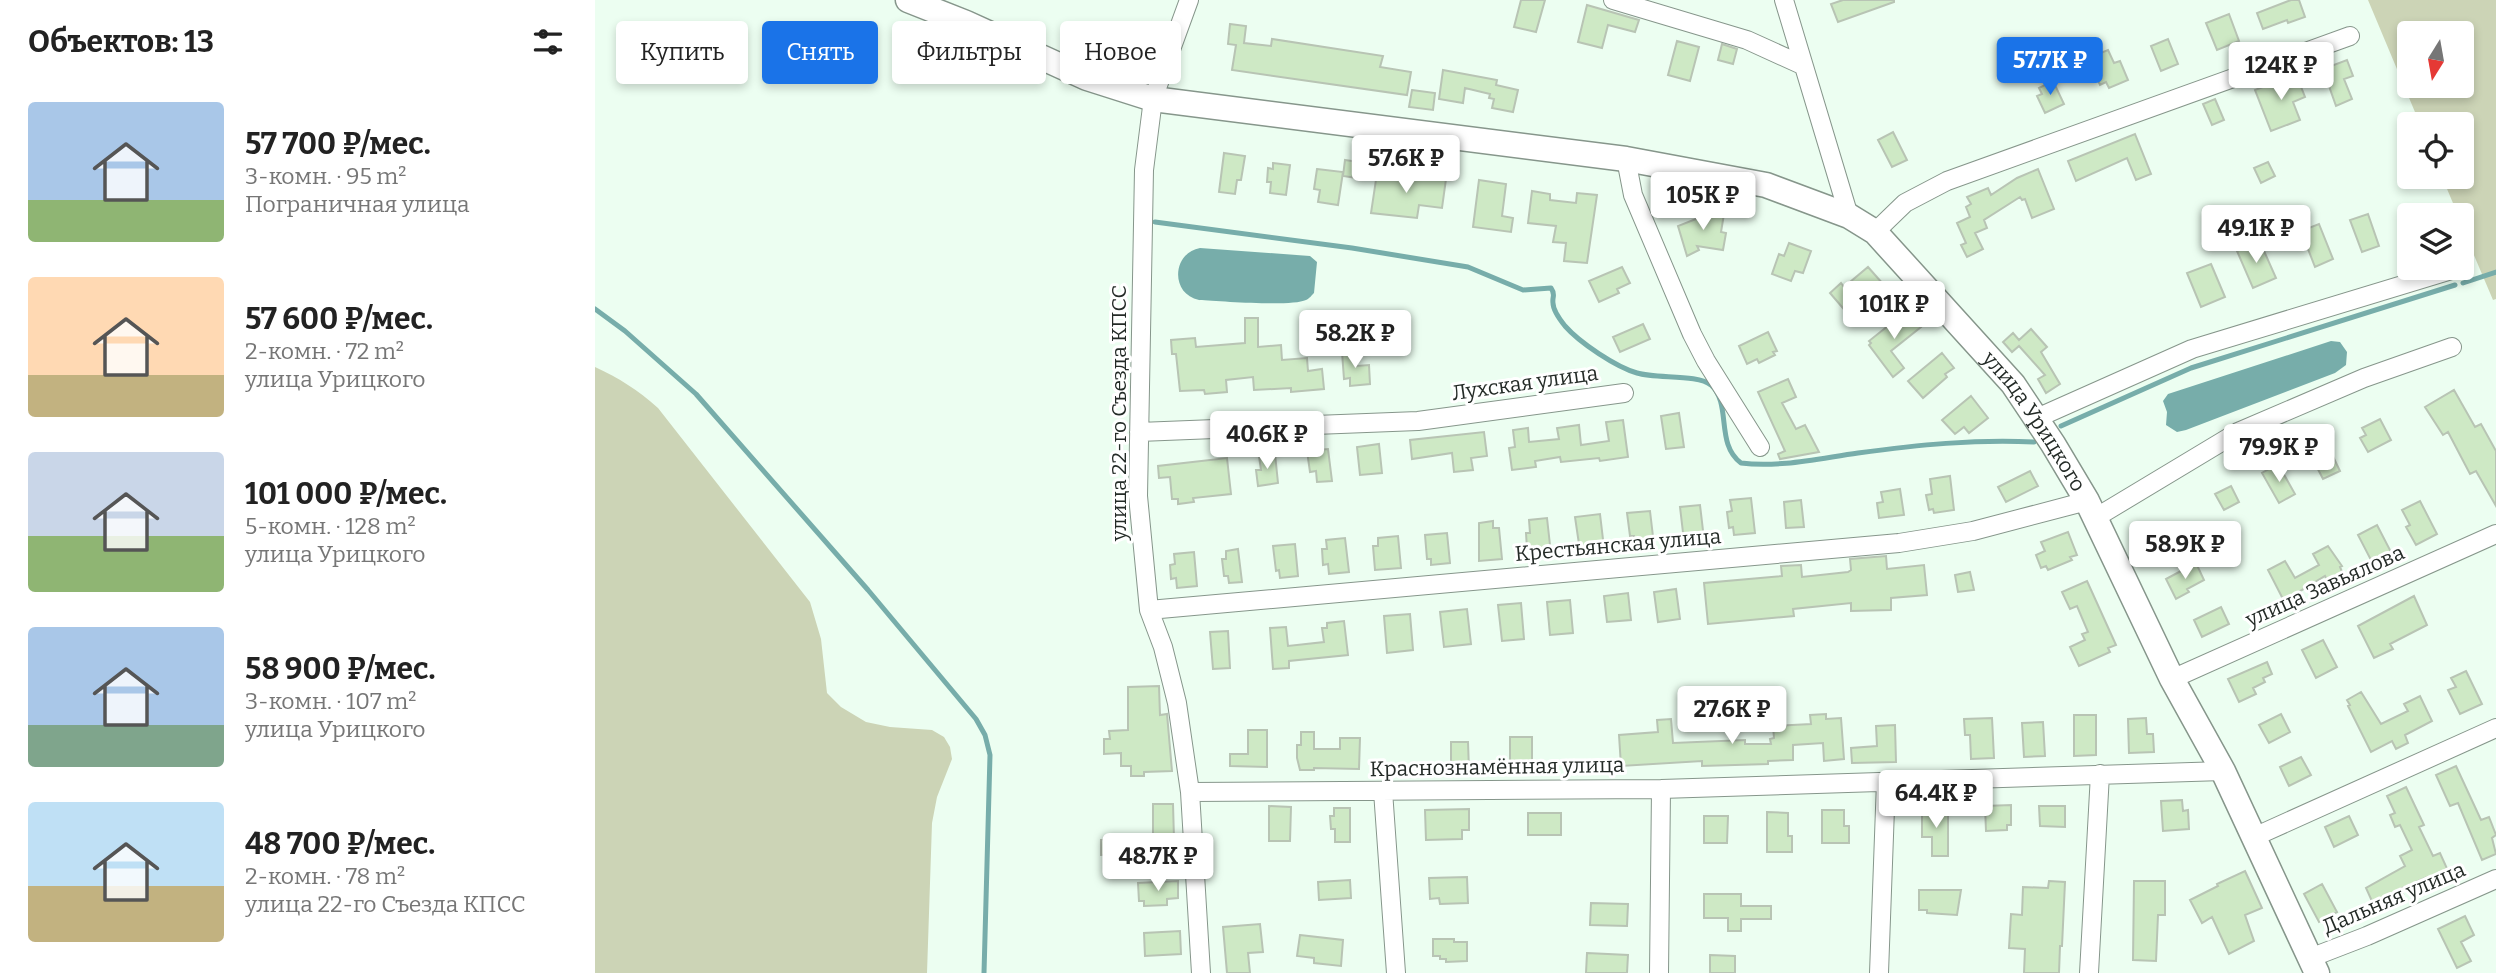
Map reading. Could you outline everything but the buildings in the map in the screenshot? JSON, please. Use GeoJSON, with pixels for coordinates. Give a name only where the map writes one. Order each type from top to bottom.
{"type":"FeatureCollection","features":[{"type":"Feature","properties":{"kind":"main road","name":"улица Урицкого"},"geometry":{"type":"LineString","coordinates":[[908,0],[1087,78],[1153,99],[1626,159],[1766,185],[1849,216],[1875,232],[2013,384],[2037,418],[2091,509],[2172,679],[2223,771],[2314,965]]}},
{"type":"Feature","properties":{"kind":"street","name":"улица 22-го Съезда КПСС"},"geometry":{"type":"LineString","coordinates":[[1189,0],[1153,99],[1144,170],[1138,496],[1149,610],[1163,647],[1177,703],[1190,792],[1201,973]]}},
{"type":"Feature","properties":{"kind":"street"},"geometry":{"type":"LineString","coordinates":[[1613,0],[1748,40],[1802,65]]}},
{"type":"Feature","properties":{"kind":"street"},"geometry":{"type":"LineString","coordinates":[[1784,0],[1849,216]]}},
{"type":"Feature","properties":{"kind":"street"},"geometry":{"type":"LineString","coordinates":[[1875,232],[1905,203],[1948,181],[2350,36]]}},
{"type":"Feature","properties":{"kind":"street"},"geometry":{"type":"LineString","coordinates":[[1626,159],[1633,195],[1692,334],[1706,361],[1761,447]]}},
{"type":"Feature","properties":{"kind":"street"},"geometry":{"type":"LineString","coordinates":[[2037,418],[2192,349],[2419,280]]}},
{"type":"Feature","properties":{"kind":"street","name":"Крестьянская улица"},"geometry":{"type":"LineString","coordinates":[[1149,610],[1899,542],[2091,509],[2238,432],[2364,378],[2452,347]]}},
{"type":"Feature","properties":{"kind":"street","name":"Лухская улица"},"geometry":{"type":"LineString","coordinates":[[1139,432],[1418,421],[1624,393]]}},
{"type":"Feature","properties":{"kind":"street","name":"улица Завьялова"},"geometry":{"type":"LineString","coordinates":[[2172,679],[2496,534]]}},
{"type":"Feature","properties":{"kind":"street"},"geometry":{"type":"LineString","coordinates":[[2254,836],[2496,728]]}},
{"type":"Feature","properties":{"kind":"street","name":"Краснознамённая улица"},"geometry":{"type":"LineString","coordinates":[[1190,792],[1661,789],[2223,771]]}},
{"type":"Feature","properties":{"kind":"street"},"geometry":{"type":"LineString","coordinates":[[2089,973],[2100,774]]}},
{"type":"Feature","properties":{"kind":"street"},"geometry":{"type":"LineString","coordinates":[[1879,973],[1886,781]]}},
{"type":"Feature","properties":{"kind":"street"},"geometry":{"type":"LineString","coordinates":[[1659,973],[1661,789]]}},
{"type":"Feature","properties":{"kind":"street"},"geometry":{"type":"LineString","coordinates":[[1383,791],[1396,973]]}},
{"type":"Feature","properties":{"kind":"street","name":"Дальняя улица"},"geometry":{"type":"LineString","coordinates":[[2314,965],[2367,936],[2496,879]]}},
{"type":"Feature","properties":{"kind":"green space"},"geometry":{"type":"Polygon","coordinates":[[[2368,0],[2496,0],[2496,299],[2493,300],[2474,255],[2474,203],[2453,203],[2447,189],[2474,189],[2474,112],[2415,112],[2409,98],[2475,98],[2475,21],[2397,21],[2397,69],[2368,0]]]}},
{"type":"Feature","properties":{"kind":"green space"},"geometry":{"type":"Polygon","coordinates":[[[595,367],[628,385],[658,408],[810,602],[821,639],[827,693],[841,707],[866,722],[932,730],[944,737],[950,747],[952,759],[937,797],[932,823],[927,973],[595,973],[595,367]]]}},
{"type":"Feature","properties":{"kind":"water"},"geometry":{"type":"Polygon","coordinates":[[[1200,248],[1310,256],[1317,262],[1314,293],[1306,300],[1286,303],[1199,300],[1183,290],[1178,274],[1184,257],[1200,248]]]}},
{"type":"Feature","properties":{"kind":"water"},"geometry":{"type":"Polygon","coordinates":[[[2331,341],[2340,342],[2347,352],[2346,365],[2335,373],[2186,430],[2177,432],[2166,425],[2167,412],[2163,401],[2168,394],[2331,341]]]}},
{"type":"Feature","properties":{"kind":"waterway"},"geometry":{"type":"LineString","coordinates":[[1155,222],[1352,248],[1468,267],[1523,290],[1551,288],[1557,315],[1580,340],[1599,354],[1637,373],[1697,379],[1711,385],[1721,403],[1728,445],[1741,463],[1785,463],[1946,443],[2034,442]]}},
{"type":"Feature","properties":{"kind":"waterway"},"geometry":{"type":"LineString","coordinates":[[2463,283],[2496,272]]}},
{"type":"Feature","properties":{"kind":"waterway"},"geometry":{"type":"LineString","coordinates":[[2061,426],[2191,368],[2455,285]]}},
{"type":"Feature","properties":{"kind":"waterway"},"geometry":{"type":"LineString","coordinates":[[595,309],[625,331],[696,394],[868,590],[976,719],[985,735],[990,755],[984,973]]}}]}
